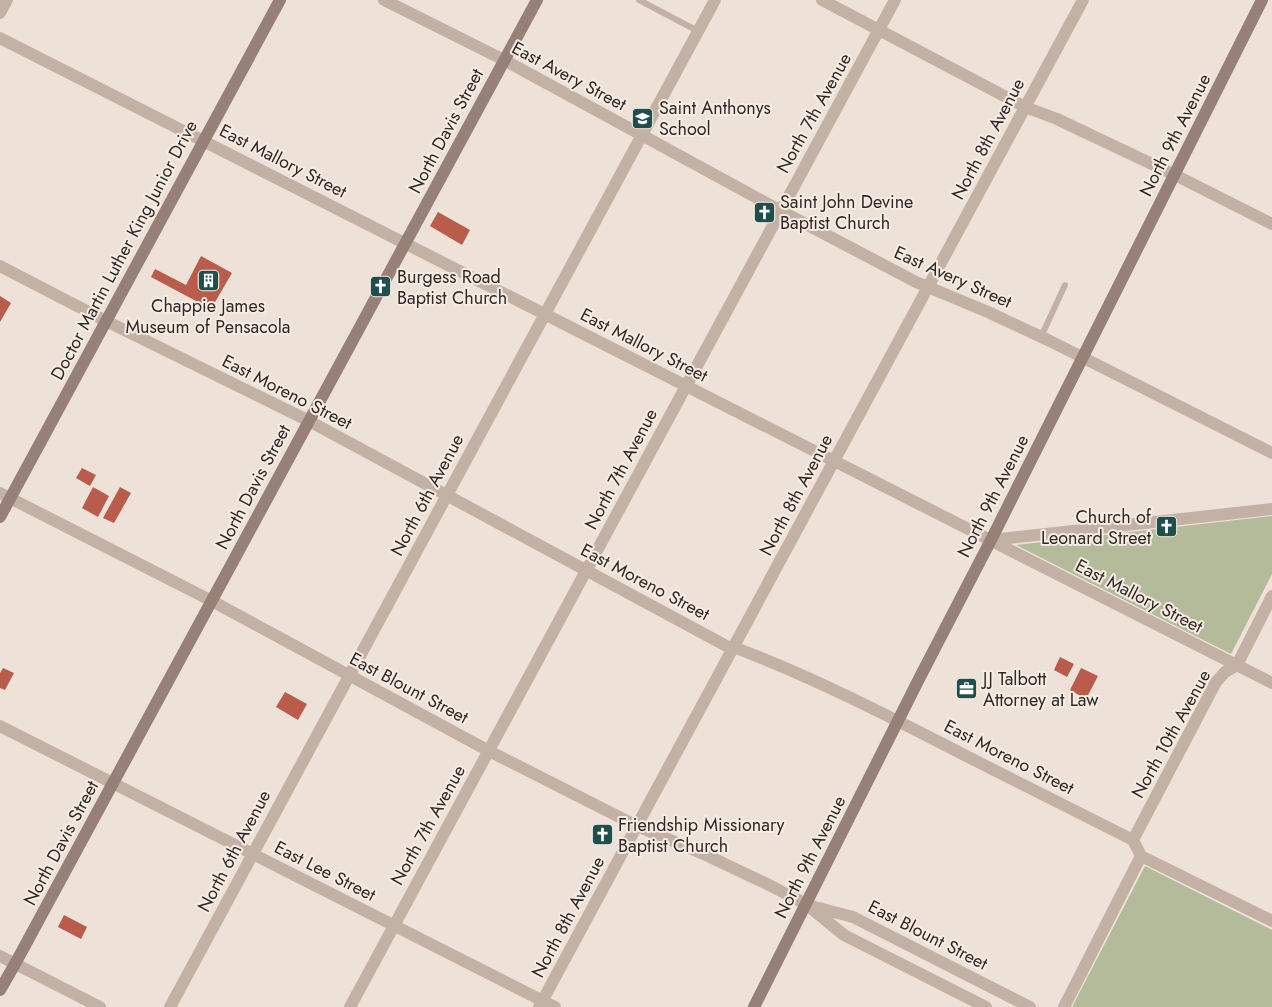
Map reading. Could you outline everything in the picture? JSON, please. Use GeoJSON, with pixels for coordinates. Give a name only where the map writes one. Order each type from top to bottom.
{"type":"FeatureCollection","features":[{"type":"Feature","properties":{"kind":"main road","name":"Doctor Martin Luther King Junior Drive"},"geometry":{"type":"LineString","coordinates":[[0,517],[5,496],[106,321],[280,0]]}},
{"type":"Feature","properties":{"kind":"main road","name":"North Davis Street"},"geometry":{"type":"LineString","coordinates":[[0,990],[536,0]]}},
{"type":"Feature","properties":{"kind":"main road","name":"North 9th Avenue"},"geometry":{"type":"LineString","coordinates":[[754,1007],[1262,0]]}},
{"type":"Feature","properties":{"kind":"street"},"geometry":{"type":"LineString","coordinates":[[0,13],[7,0]]}},
{"type":"Feature","properties":{"kind":"street","name":"East Avery Street"},"geometry":{"type":"LineString","coordinates":[[384,0],[504,60],[781,211],[928,288],[988,312],[1083,357],[1272,453]]}},
{"type":"Feature","properties":{"kind":"street","name":"North 6th Avenue"},"geometry":{"type":"LineString","coordinates":[[170,1007],[715,0]]}},
{"type":"Feature","properties":{"kind":"street"},"geometry":{"type":"LineString","coordinates":[[822,0],[1025,107],[1057,119],[1175,174],[1272,224]]}},
{"type":"Feature","properties":{"kind":"street","name":"North 7th Avenue"},"geometry":{"type":"LineString","coordinates":[[350,1007],[895,0]]}},
{"type":"Feature","properties":{"kind":"street","name":"North 8th Avenue"},"geometry":{"type":"LineString","coordinates":[[541,1004],[1083,0]]}},
{"type":"Feature","properties":{"kind":"street","name":"East Mallory Street"},"geometry":{"type":"LineString","coordinates":[[0,38],[1272,683]]}},
{"type":"Feature","properties":{"kind":"street","name":"East Moreno Street"},"geometry":{"type":"LineString","coordinates":[[0,266],[106,321],[309,421],[732,649],[736,648],[793,671],[898,721],[1133,840]]}},
{"type":"Feature","properties":{"kind":"street","name":"East Blount Street"},"geometry":{"type":"LineString","coordinates":[[5,496],[212,601],[489,751],[637,826],[706,855],[806,904],[853,917],[1030,1007]]}},
{"type":"Feature","properties":{"kind":"street"},"geometry":{"type":"LineString","coordinates":[[991,540],[1272,509]]}},
{"type":"Feature","properties":{"kind":"street","name":"North 10th Avenue"},"geometry":{"type":"LineString","coordinates":[[1133,840],[1216,682],[1225,672],[1237,665],[1272,596]]}},
{"type":"Feature","properties":{"kind":"street","name":"East Lee Street"},"geometry":{"type":"LineString","coordinates":[[0,726],[394,926],[541,1004],[554,1007]]}},
{"type":"Feature","properties":{"kind":"street"},"geometry":{"type":"LineString","coordinates":[[1133,840],[1141,856],[1272,921]]}},
{"type":"Feature","properties":{"kind":"street"},"geometry":{"type":"LineString","coordinates":[[1064,1007],[1141,856]]}},
{"type":"Feature","properties":{"kind":"street","name":"East Blount Street"},"geometry":{"type":"LineString","coordinates":[[806,904],[844,935],[986,1007]]}},
{"type":"Feature","properties":{"kind":"street"},"geometry":{"type":"LineString","coordinates":[[0,956],[100,1007]]}},
{"type":"Feature","properties":{"kind":"lane"},"geometry":{"type":"LineString","coordinates":[[639,0],[698,31]]}},
{"type":"Feature","properties":{"kind":"lane"},"geometry":{"type":"LineString","coordinates":[[1041,337],[1065,286]]}},
{"type":"Feature","properties":{"kind":"green space"},"geometry":{"type":"Polygon","coordinates":[[[1272,516],[1272,574],[1231,654],[1016,545],[1272,516]]]}},
{"type":"Feature","properties":{"kind":"green space"},"geometry":{"type":"Polygon","coordinates":[[[1145,866],[1272,930],[1272,1007],[1072,1007],[1145,866]]]}},
{"type":"Feature","properties":{"kind":"building"},"geometry":{"type":"Polygon","coordinates":[[[438,212],[470,230],[462,245],[430,226],[438,212]]]}},
{"type":"Feature","properties":{"kind":"building","name":"Chappie James Museum of Pensacola"},"geometry":{"type":"Polygon","coordinates":[[[201,256],[232,273],[211,309],[151,277],[155,269],[186,285],[201,256]]]}},
{"type":"Feature","properties":{"kind":"building"},"geometry":{"type":"Polygon","coordinates":[[[0,296],[11,303],[0,322],[0,296]]]}},
{"type":"Feature","properties":{"kind":"building"},"geometry":{"type":"Polygon","coordinates":[[[82,468],[96,475],[90,486],[76,478],[82,468]]]}},
{"type":"Feature","properties":{"kind":"building"},"geometry":{"type":"Polygon","coordinates":[[[93,487],[109,496],[98,517],[82,508],[93,487]]]}},
{"type":"Feature","properties":{"kind":"building"},"geometry":{"type":"Polygon","coordinates":[[[120,487],[131,493],[114,523],[103,518],[120,487]]]}},
{"type":"Feature","properties":{"kind":"building"},"geometry":{"type":"Polygon","coordinates":[[[1060,657],[1074,664],[1067,677],[1054,670],[1060,657]]]}},
{"type":"Feature","properties":{"kind":"building"},"geometry":{"type":"Polygon","coordinates":[[[3,668],[14,673],[5,690],[0,688],[0,673],[3,668]]]}},
{"type":"Feature","properties":{"kind":"building"},"geometry":{"type":"Polygon","coordinates":[[[1081,668],[1098,676],[1086,699],[1070,690],[1081,668]]]}},
{"type":"Feature","properties":{"kind":"building"},"geometry":{"type":"Polygon","coordinates":[[[285,692],[307,704],[298,720],[276,707],[285,692]]]}},
{"type":"Feature","properties":{"kind":"building"},"geometry":{"type":"Polygon","coordinates":[[[64,915],[87,927],[81,939],[58,927],[64,915]]]}},
{"type":"Feature","properties":{"kind":"place","name":"Saint Anthonys School"},"geometry":{"type":"Point","coordinates":[643,118]}},
{"type":"Feature","properties":{"kind":"place","name":"Saint John Devine Baptist Church"},"geometry":{"type":"Point","coordinates":[764,212]}},
{"type":"Feature","properties":{"kind":"place","name":"Chappie James Museum of Pensacola"},"geometry":{"type":"Point","coordinates":[208,281]}},
{"type":"Feature","properties":{"kind":"place","name":"Burgess Road Baptist Church"},"geometry":{"type":"Point","coordinates":[381,287]}},
{"type":"Feature","properties":{"kind":"place","name":"Church of Leonard Street"},"geometry":{"type":"Point","coordinates":[1167,527]}},
{"type":"Feature","properties":{"kind":"place","name":"JJ Talbott Attorney at Law"},"geometry":{"type":"Point","coordinates":[967,689]}},
{"type":"Feature","properties":{"kind":"place","name":"Friendship Missionary Baptist Church"},"geometry":{"type":"Point","coordinates":[602,835]}}]}
